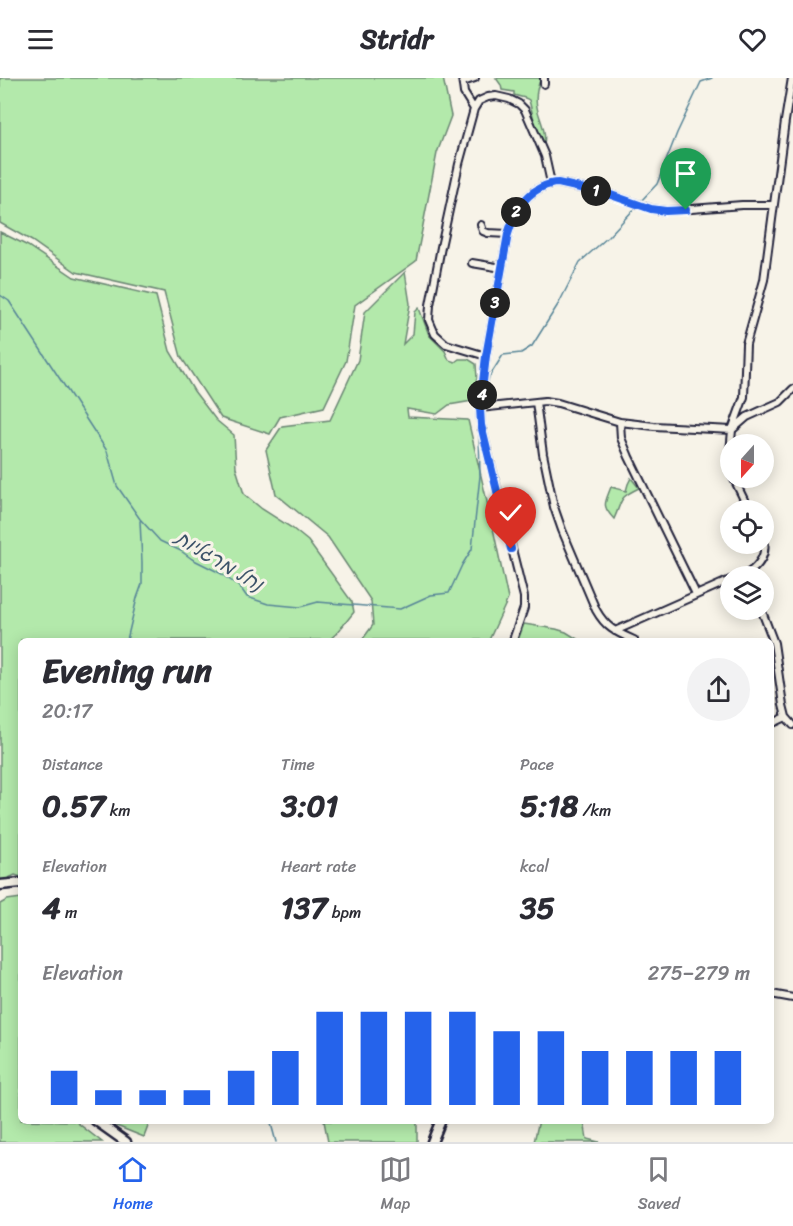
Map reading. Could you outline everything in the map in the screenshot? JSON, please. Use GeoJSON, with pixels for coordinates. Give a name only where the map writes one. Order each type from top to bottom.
{"type":"FeatureCollection","features":[{"type":"Feature","properties":{"kind":"main road"},"geometry":{"type":"LineString","coordinates":[[0,885],[18,883]]}},
{"type":"Feature","properties":{"kind":"main road"},"geometry":{"type":"LineString","coordinates":[[101,1124],[126,1142]]}},
{"type":"Feature","properties":{"kind":"main road"},"geometry":{"type":"LineString","coordinates":[[432,1142],[439,1124]]}},
{"type":"Feature","properties":{"kind":"street"},"geometry":{"type":"LineString","coordinates":[[474,109],[464,93],[462,80],[475,78]]}},
{"type":"Feature","properties":{"kind":"street"},"geometry":{"type":"LineString","coordinates":[[732,434],[744,397],[746,344],[764,280],[792,78]]}},
{"type":"Feature","properties":{"kind":"street"},"geometry":{"type":"LineString","coordinates":[[486,356],[446,344],[435,334],[429,320],[430,305],[459,164],[474,109],[479,102],[496,96],[509,99],[525,110],[545,156],[551,183]]}},
{"type":"Feature","properties":{"kind":"street"},"geometry":{"type":"LineString","coordinates":[[514,638],[524,609],[524,597],[481,425],[480,408],[486,356],[508,234],[519,205],[535,191],[551,183],[558,183],[611,195],[651,209],[666,211],[773,205]]}},
{"type":"Feature","properties":{"kind":"street"},"geometry":{"type":"LineString","coordinates":[[481,225],[483,231],[488,233],[508,234]]}},
{"type":"Feature","properties":{"kind":"street"},"geometry":{"type":"LineString","coordinates":[[472,263],[502,268]]}},
{"type":"Feature","properties":{"kind":"street"},"geometry":{"type":"LineString","coordinates":[[480,408],[536,402],[558,403],[620,422],[732,430],[747,417],[780,402],[793,389]]}},
{"type":"Feature","properties":{"kind":"street"},"geometry":{"type":"LineString","coordinates":[[536,402],[543,454],[554,507],[602,622],[630,638]]}},
{"type":"Feature","properties":{"kind":"street"},"geometry":{"type":"LineString","coordinates":[[620,422],[621,438],[629,457],[696,594]]}},
{"type":"Feature","properties":{"kind":"street"},"geometry":{"type":"LineString","coordinates":[[615,631],[720,584]]}},
{"type":"Feature","properties":{"kind":"street"},"geometry":{"type":"LineString","coordinates":[[765,620],[772,638]]}},
{"type":"Feature","properties":{"kind":"street"},"geometry":{"type":"LineString","coordinates":[[774,644],[783,705],[786,717],[793,725]]}},
{"type":"Feature","properties":{"kind":"street"},"geometry":{"type":"LineString","coordinates":[[774,723],[786,717]]}},
{"type":"Feature","properties":{"kind":"street"},"geometry":{"type":"LineString","coordinates":[[774,995],[793,998]]}},
{"type":"Feature","properties":{"kind":"green space"},"geometry":{"type":"Polygon","coordinates":[[[0,78],[443,78],[451,116],[437,153],[416,261],[355,305],[346,361],[324,407],[280,417],[270,434],[221,418],[181,357],[164,292],[76,272],[32,241],[0,223],[0,78]]]}},
{"type":"Feature","properties":{"kind":"green space"},"geometry":{"type":"Polygon","coordinates":[[[496,78],[541,78],[536,100],[544,144],[536,128],[529,100],[514,95],[514,92],[502,90],[496,78]]]}},
{"type":"Feature","properties":{"kind":"green space"},"geometry":{"type":"Polygon","coordinates":[[[0,232],[28,246],[74,277],[156,296],[170,351],[194,391],[216,420],[234,435],[236,468],[244,494],[308,541],[352,602],[354,612],[331,638],[18,638],[18,876],[15,875],[0,882],[0,232]]]}},
{"type":"Feature","properties":{"kind":"green space"},"geometry":{"type":"Polygon","coordinates":[[[405,272],[410,304],[403,344],[413,334],[415,312],[419,308],[429,335],[445,351],[449,360],[455,362],[459,359],[468,359],[476,364],[477,378],[472,401],[449,405],[437,414],[407,409],[408,417],[468,420],[508,599],[490,638],[363,638],[373,625],[371,601],[328,537],[276,494],[266,450],[282,426],[330,420],[358,360],[365,312],[405,272]]]}},
{"type":"Feature","properties":{"kind":"green space"},"geometry":{"type":"Polygon","coordinates":[[[631,478],[639,488],[624,497],[614,519],[605,504],[611,487],[626,491],[631,478]]]}},
{"type":"Feature","properties":{"kind":"green space"},"geometry":{"type":"Polygon","coordinates":[[[524,624],[556,629],[576,638],[519,638],[524,624]]]}},
{"type":"Feature","properties":{"kind":"green space"},"geometry":{"type":"Polygon","coordinates":[[[18,898],[18,1124],[79,1124],[102,1142],[0,1142],[0,904],[18,898]]]}},
{"type":"Feature","properties":{"kind":"green space"},"geometry":{"type":"Polygon","coordinates":[[[112,1124],[149,1124],[144,1137],[112,1124]]]}},
{"type":"Feature","properties":{"kind":"green space"},"geometry":{"type":"Polygon","coordinates":[[[325,1124],[417,1124],[417,1142],[328,1142],[325,1124]]]}},
{"type":"Feature","properties":{"kind":"green space"},"geometry":{"type":"Polygon","coordinates":[[[538,1124],[584,1124],[587,1139],[599,1142],[534,1142],[538,1124]]]}},
{"type":"Feature","properties":{"kind":"waterway"},"geometry":{"type":"LineString","coordinates":[[640,202],[657,184],[677,133],[701,82],[712,78]]}},
{"type":"Feature","properties":{"kind":"waterway"},"geometry":{"type":"LineString","coordinates":[[485,392],[489,377],[503,355],[521,353],[532,346],[559,303],[580,262],[637,206]]}},
{"type":"Feature","properties":{"kind":"waterway","name":"נחל מרגליות"},"geometry":{"type":"LineString","coordinates":[[0,295],[9,301],[107,451],[117,486],[140,519],[160,541],[220,573],[240,587],[247,597],[268,604],[300,607],[318,602],[400,609],[431,595],[449,593],[472,549],[480,476],[479,429]]}},
{"type":"Feature","properties":{"kind":"waterway"},"geometry":{"type":"LineString","coordinates":[[127,638],[142,584],[140,521]]}},
{"type":"Feature","properties":{"kind":"waterway"},"geometry":{"type":"LineString","coordinates":[[271,1124],[276,1142]]}},
{"type":"Feature","properties":{"kind":"route"},"geometry":{"type":"LineString","coordinates":[[511,549],[481,425],[480,408],[486,356],[508,234],[519,205],[535,191],[551,183],[558,183],[611,195],[651,209],[686,210]]}}]}
